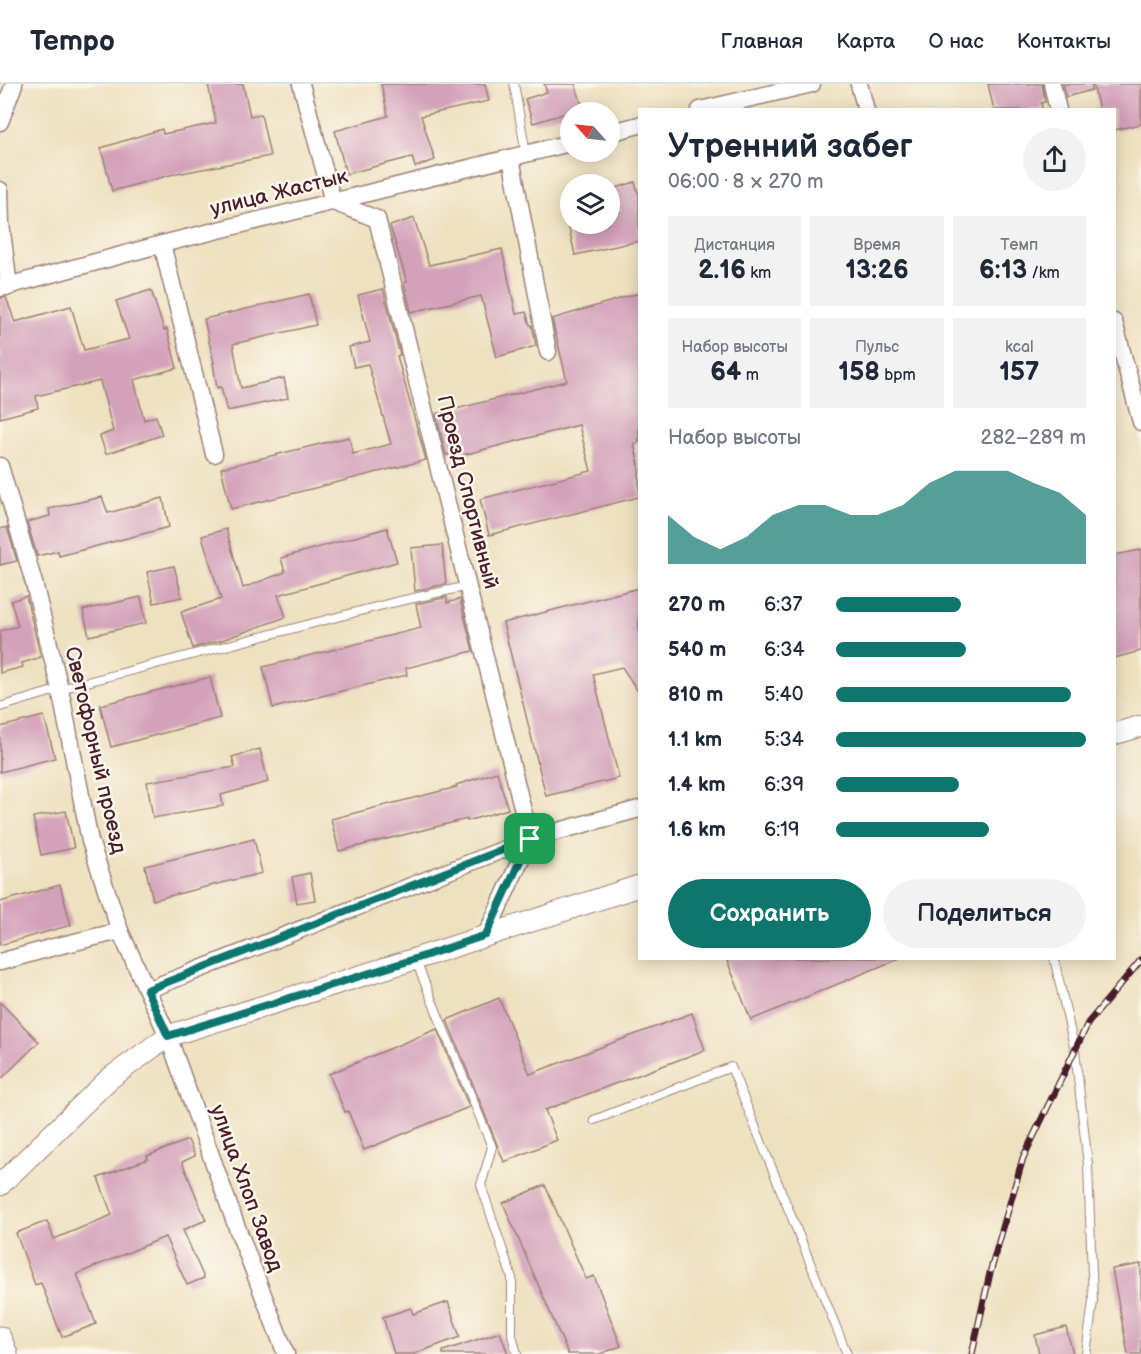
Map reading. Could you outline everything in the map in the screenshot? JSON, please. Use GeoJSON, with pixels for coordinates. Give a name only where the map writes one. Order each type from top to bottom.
{"type":"FeatureCollection","features":[{"type":"Feature","properties":{"kind":"street"},"geometry":{"type":"LineString","coordinates":[[0,122],[14,84]]}},
{"type":"Feature","properties":{"kind":"street"},"geometry":{"type":"LineString","coordinates":[[301,84],[333,202]]}},
{"type":"Feature","properties":{"kind":"street"},"geometry":{"type":"LineString","coordinates":[[708,108],[812,84]]}},
{"type":"Feature","properties":{"kind":"street"},"geometry":{"type":"LineString","coordinates":[[859,84],[865,108]]}},
{"type":"Feature","properties":{"kind":"street"},"geometry":{"type":"LineString","coordinates":[[1052,84],[1058,108]]}},
{"type":"Feature","properties":{"kind":"street"},"geometry":{"type":"LineString","coordinates":[[620,130],[638,125]]}},
{"type":"Feature","properties":{"kind":"street","name":"улица Жастык"},"geometry":{"type":"LineString","coordinates":[[5,287],[162,244],[560,146]]}},
{"type":"Feature","properties":{"kind":"street"},"geometry":{"type":"LineString","coordinates":[[519,157],[548,352]]}},
{"type":"Feature","properties":{"kind":"street"},"geometry":{"type":"LineString","coordinates":[[0,190],[5,287]]}},
{"type":"Feature","properties":{"kind":"street","name":"Проезд Спортивный"},"geometry":{"type":"LineString","coordinates":[[333,202],[377,219],[530,839]]}},
{"type":"Feature","properties":{"kind":"street"},"geometry":{"type":"LineString","coordinates":[[162,244],[214,454]]}},
{"type":"Feature","properties":{"kind":"street"},"geometry":{"type":"LineString","coordinates":[[1116,329],[1141,422]]}},
{"type":"Feature","properties":{"kind":"street","name":"Светофорный проезд"},"geometry":{"type":"LineString","coordinates":[[0,466],[34,583],[60,689],[90,842],[120,931],[168,1036]]}},
{"type":"Feature","properties":{"kind":"street"},"geometry":{"type":"LineString","coordinates":[[1116,734],[1141,726]]}},
{"type":"Feature","properties":{"kind":"street"},"geometry":{"type":"LineString","coordinates":[[147,990],[530,839],[638,809]]}},
{"type":"Feature","properties":{"kind":"street"},"geometry":{"type":"LineString","coordinates":[[486,935],[530,839]]}},
{"type":"Feature","properties":{"kind":"street"},"geometry":{"type":"LineString","coordinates":[[0,1185],[109,1079],[168,1036],[638,886]]}},
{"type":"Feature","properties":{"kind":"street"},"geometry":{"type":"LineString","coordinates":[[0,962],[120,931]]}},
{"type":"Feature","properties":{"kind":"street","name":"улица Хлоп Завод"},"geometry":{"type":"LineString","coordinates":[[168,1036],[236,1225],[286,1354]]}},
{"type":"Feature","properties":{"kind":"street"},"geometry":{"type":"LineString","coordinates":[[0,1337],[7,1354]]}},
{"type":"Feature","properties":{"kind":"lane"},"geometry":{"type":"LineString","coordinates":[[514,84],[519,157]]}},
{"type":"Feature","properties":{"kind":"lane"},"geometry":{"type":"LineString","coordinates":[[0,707],[60,689],[391,603],[468,586]]}},
{"type":"Feature","properties":{"kind":"lane"},"geometry":{"type":"LineString","coordinates":[[415,959],[492,1147],[481,1185],[512,1278],[512,1335],[517,1354]]}},
{"type":"Feature","properties":{"kind":"lane"},"geometry":{"type":"LineString","coordinates":[[1054,960],[1075,1051],[1088,1166],[1093,1301],[1086,1354]]}},
{"type":"Feature","properties":{"kind":"lane"},"geometry":{"type":"LineString","coordinates":[[594,1120],[731,1067],[847,1354]]}},
{"type":"Feature","properties":{"kind":"building"},"geometry":{"type":"Polygon","coordinates":[[[208,84],[243,84],[250,116],[261,114],[270,156],[181,172],[112,191],[101,148],[162,129],[163,134],[216,123],[208,84]]]}},
{"type":"Feature","properties":{"kind":"building"},"geometry":{"type":"Polygon","coordinates":[[[381,84],[485,84],[489,101],[421,116],[435,160],[415,167],[412,157],[346,174],[335,131],[388,116],[381,84]]]}},
{"type":"Feature","properties":{"kind":"building"},"geometry":{"type":"Polygon","coordinates":[[[544,84],[575,84],[581,102],[560,102],[560,115],[533,123],[525,99],[547,92],[544,84]]]}},
{"type":"Feature","properties":{"kind":"building"},"geometry":{"type":"Polygon","coordinates":[[[988,84],[1042,84],[1045,102],[1041,103],[1042,108],[994,108],[988,84]]]}},
{"type":"Feature","properties":{"kind":"building"},"geometry":{"type":"Polygon","coordinates":[[[1063,84],[1091,84],[1092,90],[1066,97],[1063,84]]]}},
{"type":"Feature","properties":{"kind":"building"},"geometry":{"type":"Polygon","coordinates":[[[1093,84],[1141,84],[1141,124],[1116,130],[1116,108],[1099,108],[1093,84]]]}},
{"type":"Feature","properties":{"kind":"building"},"geometry":{"type":"Polygon","coordinates":[[[635,182],[638,192],[638,241],[575,255],[570,234],[620,234],[620,187],[635,182]]]}},
{"type":"Feature","properties":{"kind":"building"},"geometry":{"type":"Polygon","coordinates":[[[414,218],[429,265],[502,249],[516,314],[526,312],[530,325],[532,325],[536,346],[497,357],[481,296],[411,312],[404,283],[407,282],[390,226],[414,218]]]}},
{"type":"Feature","properties":{"kind":"building"},"geometry":{"type":"Polygon","coordinates":[[[383,289],[400,355],[397,356],[426,460],[231,509],[221,468],[349,437],[353,454],[391,444],[368,364],[354,367],[349,347],[370,342],[358,295],[383,289]]]}},
{"type":"Feature","properties":{"kind":"building"},"geometry":{"type":"Polygon","coordinates":[[[151,290],[164,330],[167,329],[177,368],[134,380],[144,420],[156,416],[162,435],[106,454],[100,436],[113,431],[100,381],[36,396],[38,408],[0,418],[0,298],[6,297],[15,322],[71,306],[84,350],[129,339],[116,301],[151,290]]]}},
{"type":"Feature","properties":{"kind":"building"},"geometry":{"type":"Polygon","coordinates":[[[638,293],[638,442],[634,444],[638,461],[638,497],[489,535],[480,499],[591,471],[579,425],[455,457],[454,453],[446,455],[436,414],[567,381],[552,319],[638,293]]]}},
{"type":"Feature","properties":{"kind":"building"},"geometry":{"type":"Polygon","coordinates":[[[309,294],[316,325],[233,344],[241,388],[284,378],[288,398],[227,411],[221,387],[217,388],[204,319],[309,294]]]}},
{"type":"Feature","properties":{"kind":"building"},"geometry":{"type":"Polygon","coordinates":[[[102,497],[108,513],[163,498],[169,527],[59,556],[58,551],[37,556],[27,522],[50,516],[49,509],[102,497]]]}},
{"type":"Feature","properties":{"kind":"building"},"geometry":{"type":"Polygon","coordinates":[[[7,527],[17,561],[0,565],[0,529],[7,527]]]}},
{"type":"Feature","properties":{"kind":"building"},"geometry":{"type":"Polygon","coordinates":[[[387,528],[397,562],[278,595],[286,617],[193,648],[181,612],[221,599],[202,536],[226,529],[243,588],[285,572],[281,558],[387,528]]]}},
{"type":"Feature","properties":{"kind":"building"},"geometry":{"type":"Polygon","coordinates":[[[442,545],[446,584],[415,591],[411,548],[442,545]]]}},
{"type":"Feature","properties":{"kind":"building"},"geometry":{"type":"Polygon","coordinates":[[[1141,550],[1141,651],[1116,657],[1116,555],[1141,550]]]}},
{"type":"Feature","properties":{"kind":"building"},"geometry":{"type":"Polygon","coordinates":[[[174,566],[182,597],[154,603],[147,572],[174,566]]]}},
{"type":"Feature","properties":{"kind":"building"},"geometry":{"type":"Polygon","coordinates":[[[638,588],[638,691],[622,667],[593,674],[619,778],[546,796],[503,623],[638,588]]]}},
{"type":"Feature","properties":{"kind":"building"},"geometry":{"type":"Polygon","coordinates":[[[26,596],[41,657],[22,663],[23,667],[0,673],[0,631],[18,626],[11,601],[26,596]]]}},
{"type":"Feature","properties":{"kind":"building"},"geometry":{"type":"Polygon","coordinates":[[[141,597],[146,623],[89,636],[83,610],[141,597]]]}},
{"type":"Feature","properties":{"kind":"building"},"geometry":{"type":"Polygon","coordinates":[[[447,597],[447,603],[460,599],[473,651],[406,668],[407,675],[273,708],[263,667],[421,628],[416,604],[447,597]]]}},
{"type":"Feature","properties":{"kind":"building"},"geometry":{"type":"Polygon","coordinates":[[[210,677],[220,718],[111,747],[100,705],[210,677]]]}},
{"type":"Feature","properties":{"kind":"building"},"geometry":{"type":"Polygon","coordinates":[[[44,716],[55,758],[0,772],[0,727],[44,716]]]}},
{"type":"Feature","properties":{"kind":"building"},"geometry":{"type":"Polygon","coordinates":[[[260,749],[268,782],[221,795],[223,806],[153,818],[147,782],[235,767],[232,757],[260,749]]]}},
{"type":"Feature","properties":{"kind":"building"},"geometry":{"type":"Polygon","coordinates":[[[497,772],[508,809],[339,851],[331,819],[457,787],[456,785],[497,772]]]}},
{"type":"Feature","properties":{"kind":"building"},"geometry":{"type":"Polygon","coordinates":[[[66,811],[74,848],[41,855],[33,817],[66,811]]]}},
{"type":"Feature","properties":{"kind":"building"},"geometry":{"type":"Polygon","coordinates":[[[254,839],[262,873],[153,900],[145,866],[254,839]]]}},
{"type":"Feature","properties":{"kind":"building"},"geometry":{"type":"Polygon","coordinates":[[[310,873],[315,900],[297,903],[292,877],[310,873]]]}},
{"type":"Feature","properties":{"kind":"building"},"geometry":{"type":"Polygon","coordinates":[[[60,885],[71,925],[0,945],[0,902],[60,885]]]}},
{"type":"Feature","properties":{"kind":"building"},"geometry":{"type":"Polygon","coordinates":[[[727,960],[896,960],[751,1020],[727,960]]]}},
{"type":"Feature","properties":{"kind":"building"},"geometry":{"type":"Polygon","coordinates":[[[499,998],[530,1074],[692,1013],[705,1050],[545,1110],[557,1140],[504,1162],[447,1020],[499,998]]]}},
{"type":"Feature","properties":{"kind":"building"},"geometry":{"type":"Polygon","coordinates":[[[0,1002],[39,1042],[0,1080],[0,1002]]]}},
{"type":"Feature","properties":{"kind":"building"},"geometry":{"type":"Polygon","coordinates":[[[437,1029],[469,1107],[364,1150],[329,1074],[437,1029]]]}},
{"type":"Feature","properties":{"kind":"building"},"geometry":{"type":"Polygon","coordinates":[[[188,1140],[195,1156],[182,1162],[206,1220],[183,1230],[204,1278],[187,1285],[165,1237],[77,1274],[96,1324],[62,1337],[41,1283],[35,1285],[16,1233],[47,1221],[54,1239],[112,1215],[98,1178],[148,1159],[147,1156],[188,1140]]]}},
{"type":"Feature","properties":{"kind":"building"},"geometry":{"type":"Polygon","coordinates":[[[545,1185],[586,1279],[594,1276],[621,1346],[600,1354],[568,1354],[503,1203],[545,1185]]]}},
{"type":"Feature","properties":{"kind":"building"},"geometry":{"type":"Polygon","coordinates":[[[1141,1264],[1141,1354],[1128,1354],[1112,1269],[1141,1264]]]}},
{"type":"Feature","properties":{"kind":"building"},"geometry":{"type":"Polygon","coordinates":[[[448,1302],[460,1337],[414,1354],[394,1354],[383,1317],[411,1308],[413,1314],[448,1302]]]}},
{"type":"Feature","properties":{"kind":"building"},"geometry":{"type":"Polygon","coordinates":[[[1066,1327],[1073,1354],[1039,1354],[1035,1335],[1066,1327]]]}},
{"type":"Feature","properties":{"kind":"building"},"geometry":{"type":"Polygon","coordinates":[[[500,1332],[508,1354],[443,1354],[443,1351],[500,1332]]]}},
{"type":"Feature","properties":{"kind":"railway"},"geometry":{"type":"LineString","coordinates":[[972,1354],[990,1273],[1023,1158],[1088,1023],[1141,960]]}},
{"type":"Feature","properties":{"kind":"route"},"geometry":{"type":"LineString","coordinates":[[530,839],[486,935],[168,1036],[147,990],[530,839]]}}]}
